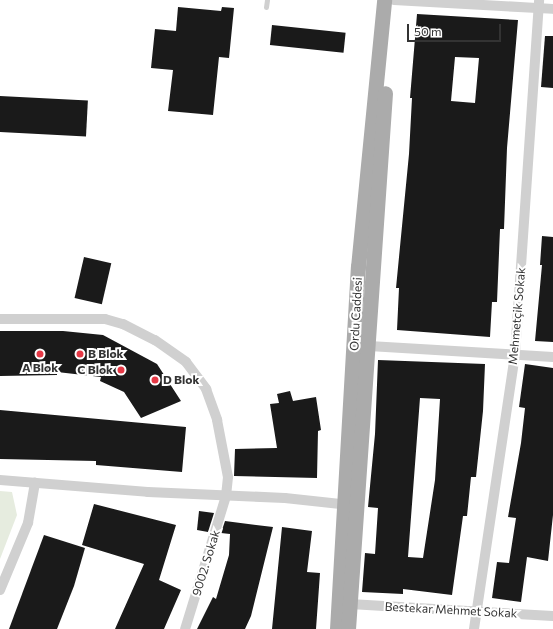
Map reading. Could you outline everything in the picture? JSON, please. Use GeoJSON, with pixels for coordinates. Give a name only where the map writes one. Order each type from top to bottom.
{"type":"FeatureCollection","features":[{"type":"Feature","properties":{"kind":"main road","name":"Ordu Caddesi"},"geometry":{"type":"LineString","coordinates":[[348,629],[350,604],[351,505],[358,267],[384,0]]}},
{"type":"Feature","properties":{"kind":"main road","name":"Ordu Caddesi"},"geometry":{"type":"LineString","coordinates":[[337,629],[369,346],[371,262],[393,0]]}},
{"type":"Feature","properties":{"kind":"street"},"geometry":{"type":"LineString","coordinates":[[393,0],[539,4],[553,8]]}},
{"type":"Feature","properties":{"kind":"street","name":"Mehmetçik Sokak"},"geometry":{"type":"LineString","coordinates":[[474,629],[515,354],[539,4]]}},
{"type":"Feature","properties":{"kind":"street","name":"9002. Sokak"},"geometry":{"type":"LineString","coordinates":[[0,318],[104,319],[155,340],[186,362],[206,389],[216,420],[228,477],[226,496],[185,629]]}},
{"type":"Feature","properties":{"kind":"street"},"geometry":{"type":"LineString","coordinates":[[369,346],[553,357]]}},
{"type":"Feature","properties":{"kind":"street"},"geometry":{"type":"LineString","coordinates":[[0,480],[226,496],[285,498],[351,505]]}},
{"type":"Feature","properties":{"kind":"street"},"geometry":{"type":"LineString","coordinates":[[0,590],[28,523],[35,483]]}},
{"type":"Feature","properties":{"kind":"street","name":"Bestekar Mehmet Sokak"},"geometry":{"type":"LineString","coordinates":[[350,604],[553,616]]}},
{"type":"Feature","properties":{"kind":"lane"},"geometry":{"type":"LineString","coordinates":[[266,7],[267,0]]}},
{"type":"Feature","properties":{"kind":"shaded area"},"geometry":{"type":"Polygon","coordinates":[[[0,491],[12,492],[17,515],[0,559],[0,491]]]}},
{"type":"Feature","properties":{"kind":"building"},"geometry":{"type":"Polygon","coordinates":[[[178,7],[221,11],[222,7],[234,8],[229,58],[219,57],[213,115],[168,111],[173,70],[151,68],[155,29],[176,31],[178,7]]]}},
{"type":"Feature","properties":{"kind":"building"},"geometry":{"type":"Polygon","coordinates":[[[417,14],[518,20],[507,148],[504,229],[500,229],[497,302],[492,302],[490,337],[397,330],[399,288],[396,288],[409,154],[412,98],[410,98],[417,14]],[[455,57],[451,101],[475,103],[479,58],[455,57]]]}},
{"type":"Feature","properties":{"kind":"building"},"geometry":{"type":"Polygon","coordinates":[[[272,25],[346,33],[344,53],[270,45],[272,25]]]}},
{"type":"Feature","properties":{"kind":"building"},"geometry":{"type":"Polygon","coordinates":[[[545,36],[553,36],[553,88],[541,87],[545,36]]]}},
{"type":"Feature","properties":{"kind":"building"},"geometry":{"type":"Polygon","coordinates":[[[0,96],[88,101],[86,137],[0,132],[0,96]]]}},
{"type":"Feature","properties":{"kind":"building"},"geometry":{"type":"Polygon","coordinates":[[[542,236],[553,237],[553,342],[535,341],[542,265],[540,265],[542,236]]]}},
{"type":"Feature","properties":{"kind":"building"},"geometry":{"type":"Polygon","coordinates":[[[84,257],[111,263],[102,304],[75,298],[84,257]]]}},
{"type":"Feature","properties":{"kind":"building"},"geometry":{"type":"Polygon","coordinates":[[[0,331],[63,331],[103,335],[157,364],[181,401],[141,418],[124,392],[100,381],[101,377],[57,372],[57,375],[0,376],[0,331]]]}},
{"type":"Feature","properties":{"kind":"building"},"geometry":{"type":"Polygon","coordinates":[[[378,360],[485,364],[483,411],[476,477],[471,477],[467,516],[463,516],[452,595],[403,589],[403,594],[362,592],[365,553],[375,554],[378,508],[368,507],[375,434],[378,360]],[[420,398],[408,557],[423,558],[435,480],[440,399],[420,398]]]}},
{"type":"Feature","properties":{"kind":"building"},"geometry":{"type":"Polygon","coordinates":[[[525,364],[553,368],[553,515],[548,561],[527,557],[521,602],[492,598],[497,562],[509,563],[516,518],[508,517],[521,443],[525,408],[519,407],[525,364]]]}},
{"type":"Feature","properties":{"kind":"building"},"geometry":{"type":"Polygon","coordinates":[[[290,391],[293,401],[316,397],[321,430],[318,431],[317,478],[234,476],[235,449],[277,448],[270,404],[279,403],[277,394],[290,391]]]}},
{"type":"Feature","properties":{"kind":"building"},"geometry":{"type":"Polygon","coordinates":[[[0,410],[186,427],[182,472],[96,465],[96,461],[0,459],[0,410]]]}},
{"type":"Feature","properties":{"kind":"building"},"geometry":{"type":"Polygon","coordinates":[[[94,504],[176,525],[159,580],[181,590],[164,629],[115,629],[144,564],[82,545],[94,504]]]}},
{"type":"Feature","properties":{"kind":"building"},"geometry":{"type":"Polygon","coordinates":[[[199,511],[214,513],[208,532],[197,530],[199,511]]]}},
{"type":"Feature","properties":{"kind":"building"},"geometry":{"type":"Polygon","coordinates":[[[225,521],[273,527],[251,616],[245,629],[197,629],[213,597],[216,599],[229,555],[230,534],[221,533],[225,521]]]}},
{"type":"Feature","properties":{"kind":"building"},"geometry":{"type":"Polygon","coordinates":[[[282,527],[312,531],[307,572],[320,573],[316,629],[272,629],[282,527]]]}},
{"type":"Feature","properties":{"kind":"building"},"geometry":{"type":"Polygon","coordinates":[[[44,535],[85,548],[74,586],[57,629],[9,629],[44,535]]]}},
{"type":"Feature","properties":{"kind":"place","name":"A Blok"},"geometry":{"type":"Point","coordinates":[40,354]}},
{"type":"Feature","properties":{"kind":"place","name":"B Blok"},"geometry":{"type":"Point","coordinates":[80,354]}},
{"type":"Feature","properties":{"kind":"place","name":"C Blok"},"geometry":{"type":"Point","coordinates":[121,370]}},
{"type":"Feature","properties":{"kind":"place","name":"D Blok"},"geometry":{"type":"Point","coordinates":[155,380]}}]}
